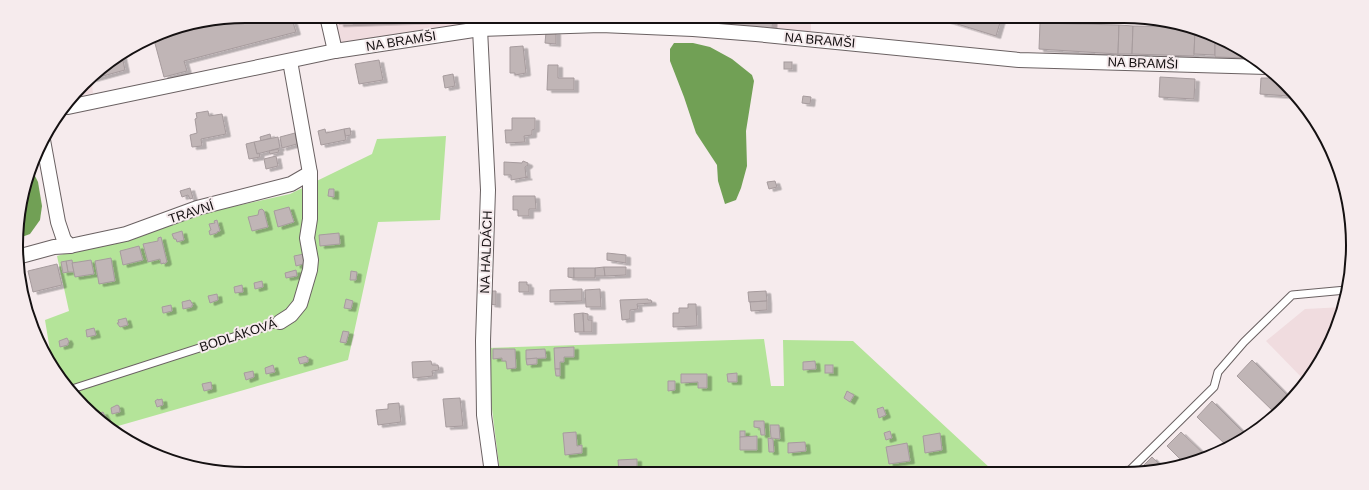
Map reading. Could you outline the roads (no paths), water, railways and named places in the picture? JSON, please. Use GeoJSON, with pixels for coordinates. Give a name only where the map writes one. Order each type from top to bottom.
{"type":"FeatureCollection","features":[{"type":"Feature","properties":{"kind":"street"},"geometry":{"type":"LineString","coordinates":[[329,23],[335,51]]}},
{"type":"Feature","properties":{"kind":"street","name":"NA BRAMŠI"},"geometry":{"type":"LineString","coordinates":[[72,106],[335,51],[480,30],[601,25],[693,29],[838,41],[1019,60],[1256,67]]}},
{"type":"Feature","properties":{"kind":"street","name":"NA HALDÁCH"},"geometry":{"type":"LineString","coordinates":[[480,30],[488,190],[483,341],[484,414],[491,467]]}},
{"type":"Feature","properties":{"kind":"street","name":"BODLÁKOVÁ"},"geometry":{"type":"LineString","coordinates":[[280,322],[291,315],[300,304],[310,270],[311,260],[307,238],[310,218],[310,173],[290,61]]}},
{"type":"Feature","properties":{"kind":"street"},"geometry":{"type":"LineString","coordinates":[[45,150],[58,222],[64,240],[70,246]]}},
{"type":"Feature","properties":{"kind":"street","name":"TRAVNÍ"},"geometry":{"type":"LineString","coordinates":[[23,255],[54,247],[70,246],[126,234],[197,208],[291,184],[310,173]]}},
{"type":"Feature","properties":{"kind":"lane"},"geometry":{"type":"LineString","coordinates":[[1133,467],[1214,387],[1218,372],[1244,342],[1292,296],[1341,291]]}},
{"type":"Feature","properties":{"kind":"lane","name":"BODLÁKOVÁ"},"geometry":{"type":"LineString","coordinates":[[75,388],[280,322]]}}]}
